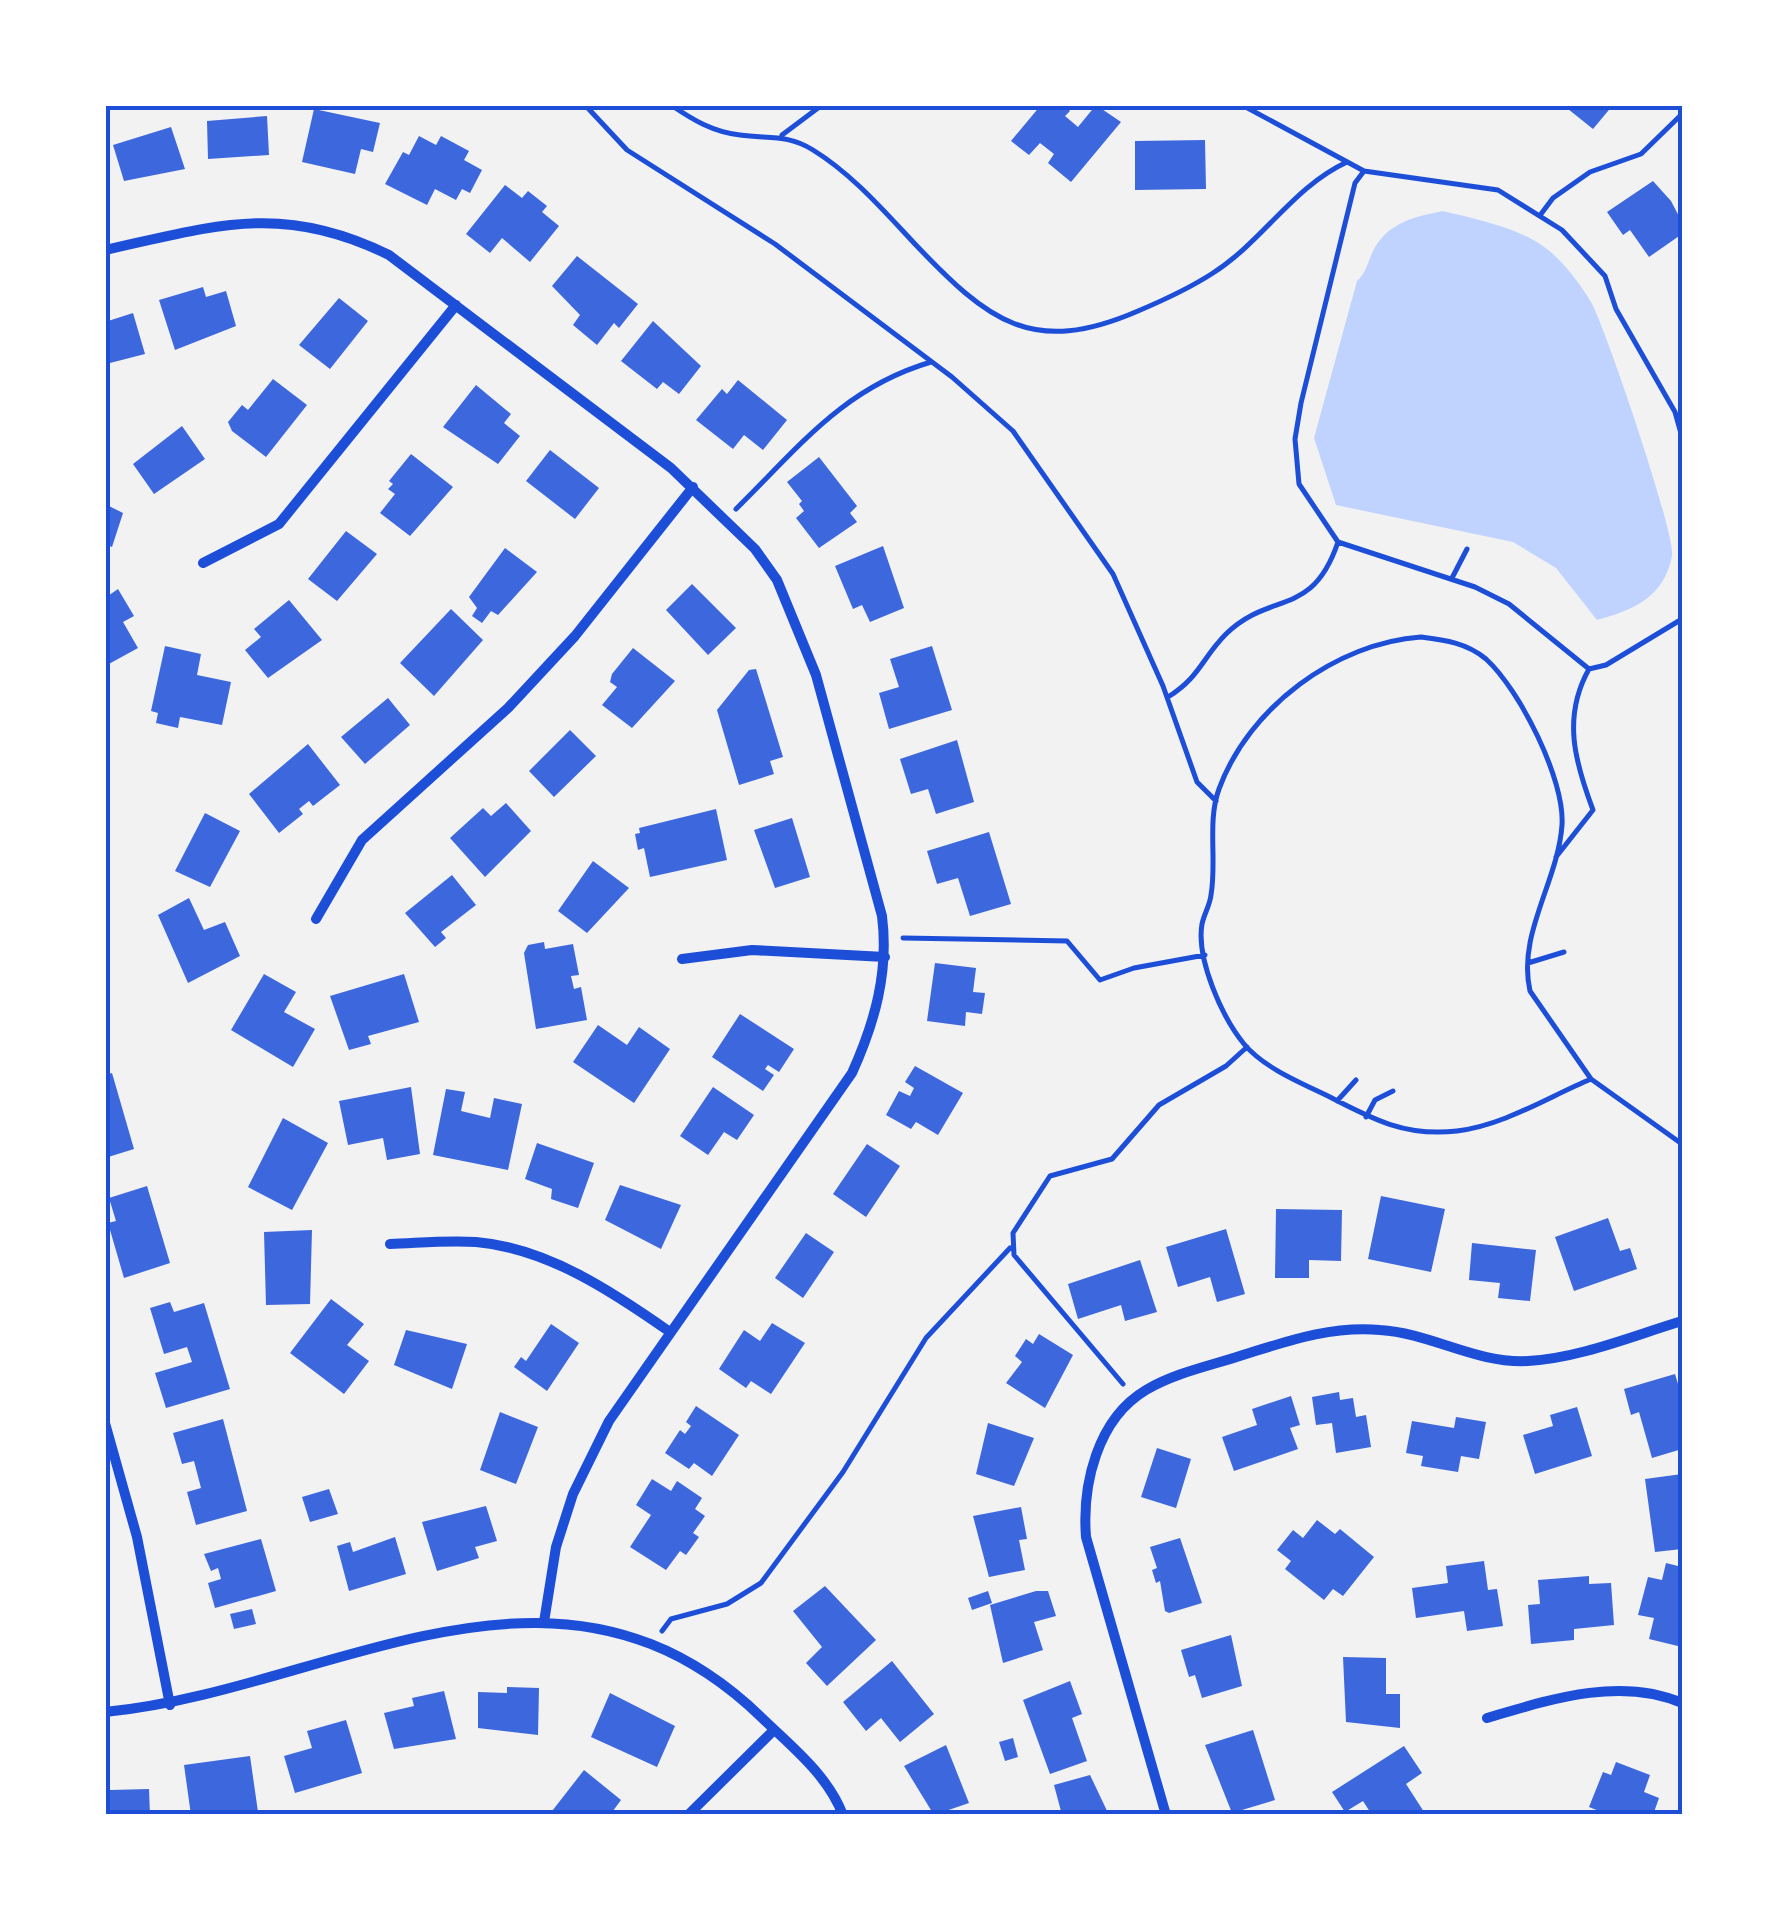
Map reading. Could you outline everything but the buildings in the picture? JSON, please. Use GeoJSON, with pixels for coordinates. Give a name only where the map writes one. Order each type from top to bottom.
{"type":"FeatureCollection","features":[{"type":"Feature","properties":{"kind":"street"},"geometry":{"type":"LineString","coordinates":[[105,250],[237,222],[309,224],[351,236],[389,255],[693,487],[726,518],[777,580],[803,639],[875,884],[885,938],[885,957],[868,1037],[852,1073],[609,1422],[573,1494],[556,1547],[544,1622]]}},
{"type":"Feature","properties":{"kind":"street"},"geometry":{"type":"LineString","coordinates":[[203,562],[279,524],[456,305]]}},
{"type":"Feature","properties":{"kind":"street"},"geometry":{"type":"LineString","coordinates":[[316,919],[362,840],[508,708],[574,636],[693,487]]}},
{"type":"Feature","properties":{"kind":"street"},"geometry":{"type":"LineString","coordinates":[[682,959],[752,950],[885,957]]}},
{"type":"Feature","properties":{"kind":"street"},"geometry":{"type":"LineString","coordinates":[[390,1244],[478,1242],[539,1256],[625,1300],[670,1332]]}},
{"type":"Feature","properties":{"kind":"street"},"geometry":{"type":"LineString","coordinates":[[1166,1815],[1086,1537],[1084,1504],[1091,1466],[1107,1433],[1136,1398],[1171,1378],[1339,1329],[1384,1330],[1492,1360],[1528,1361],[1569,1355],[1682,1321]]}},
{"type":"Feature","properties":{"kind":"street"},"geometry":{"type":"LineString","coordinates":[[105,1423],[137,1537],[170,1705]]}},
{"type":"Feature","properties":{"kind":"street"},"geometry":{"type":"LineString","coordinates":[[105,1712],[170,1705],[432,1632],[494,1622],[544,1622],[614,1634],[652,1646],[740,1697],[818,1772],[843,1815]]}},
{"type":"Feature","properties":{"kind":"street"},"geometry":{"type":"LineString","coordinates":[[1487,1718],[1547,1700],[1607,1690],[1682,1703]]}},
{"type":"Feature","properties":{"kind":"street"},"geometry":{"type":"LineString","coordinates":[[688,1815],[774,1730]]}},
{"type":"Feature","properties":{"kind":"path"},"geometry":{"type":"LineString","coordinates":[[585,105],[627,150],[775,244],[932,362],[1013,431],[1114,574],[1168,697],[1197,782],[1216,800]]}},
{"type":"Feature","properties":{"kind":"path"},"geometry":{"type":"LineString","coordinates":[[671,105],[700,125],[740,135],[782,136],[811,148],[838,168],[963,291],[1016,325],[1060,335],[1100,328],[1214,273],[1254,242],[1322,174],[1347,162]]}},
{"type":"Feature","properties":{"kind":"path"},"geometry":{"type":"LineString","coordinates":[[782,136],[822,105]]}},
{"type":"Feature","properties":{"kind":"path"},"geometry":{"type":"LineString","coordinates":[[1242,105],[1364,171],[1416,182],[1486,188],[1520,200],[1541,214],[1606,276],[1616,309],[1675,412],[1682,437]]}},
{"type":"Feature","properties":{"kind":"path"},"geometry":{"type":"LineString","coordinates":[[1541,214],[1554,198],[1590,172],[1641,154],[1682,114]]}},
{"type":"Feature","properties":{"kind":"path"},"geometry":{"type":"LineString","coordinates":[[1364,171],[1355,183],[1315,338],[1295,439],[1299,484],[1338,542],[1452,578],[1509,604],[1588,670]]}},
{"type":"Feature","properties":{"kind":"path"},"geometry":{"type":"LineString","coordinates":[[726,518],[845,401],[904,370],[932,362]]}},
{"type":"Feature","properties":{"kind":"path"},"geometry":{"type":"LineString","coordinates":[[1168,697],[1192,681],[1226,634],[1301,597],[1318,583],[1329,568],[1338,542]]}},
{"type":"Feature","properties":{"kind":"path"},"geometry":{"type":"LineString","coordinates":[[1452,578],[1468,549]]}},
{"type":"Feature","properties":{"kind":"path"},"geometry":{"type":"LineString","coordinates":[[1554,860],[1593,810],[1576,764],[1574,696],[1588,670],[1606,665],[1682,622]]}},
{"type":"Feature","properties":{"kind":"path"},"geometry":{"type":"LineString","coordinates":[[1591,1079],[1502,1120],[1458,1131],[1390,1128],[1337,1102],[1246,1047],[1222,1004],[1201,927],[1211,897],[1216,800],[1219,787],[1258,724],[1312,675],[1349,652],[1395,639],[1454,641],[1484,658],[1524,711],[1561,804],[1561,834],[1528,963],[1530,991],[1591,1079],[1682,1144]]}},
{"type":"Feature","properties":{"kind":"path"},"geometry":{"type":"LineString","coordinates":[[885,938],[1067,941],[1100,980],[1134,968],[1206,955]]}},
{"type":"Feature","properties":{"kind":"path"},"geometry":{"type":"LineString","coordinates":[[1528,963],[1564,952]]}},
{"type":"Feature","properties":{"kind":"path"},"geometry":{"type":"LineString","coordinates":[[652,1646],[670,1619],[727,1604],[761,1583],[843,1472],[926,1338],[1010,1248],[1013,1233],[1042,1182],[1059,1172],[1112,1159],[1159,1105],[1226,1066],[1246,1047]]}},
{"type":"Feature","properties":{"kind":"path"},"geometry":{"type":"LineString","coordinates":[[1337,1102],[1356,1080]]}},
{"type":"Feature","properties":{"kind":"path"},"geometry":{"type":"LineString","coordinates":[[1366,1117],[1375,1100],[1393,1091]]}},
{"type":"Feature","properties":{"kind":"path"},"geometry":{"type":"LineString","coordinates":[[1010,1248],[1136,1398]]}},
{"type":"Feature","properties":{"kind":"water"},"geometry":{"type":"Polygon","coordinates":[[[1443,211],[1502,227],[1544,247],[1570,272],[1592,304],[1639,432],[1672,556],[1655,592],[1623,612],[1597,620],[1556,568],[1513,542],[1336,505],[1314,438],[1357,281],[1383,236],[1398,225],[1443,211]]]}}]}
